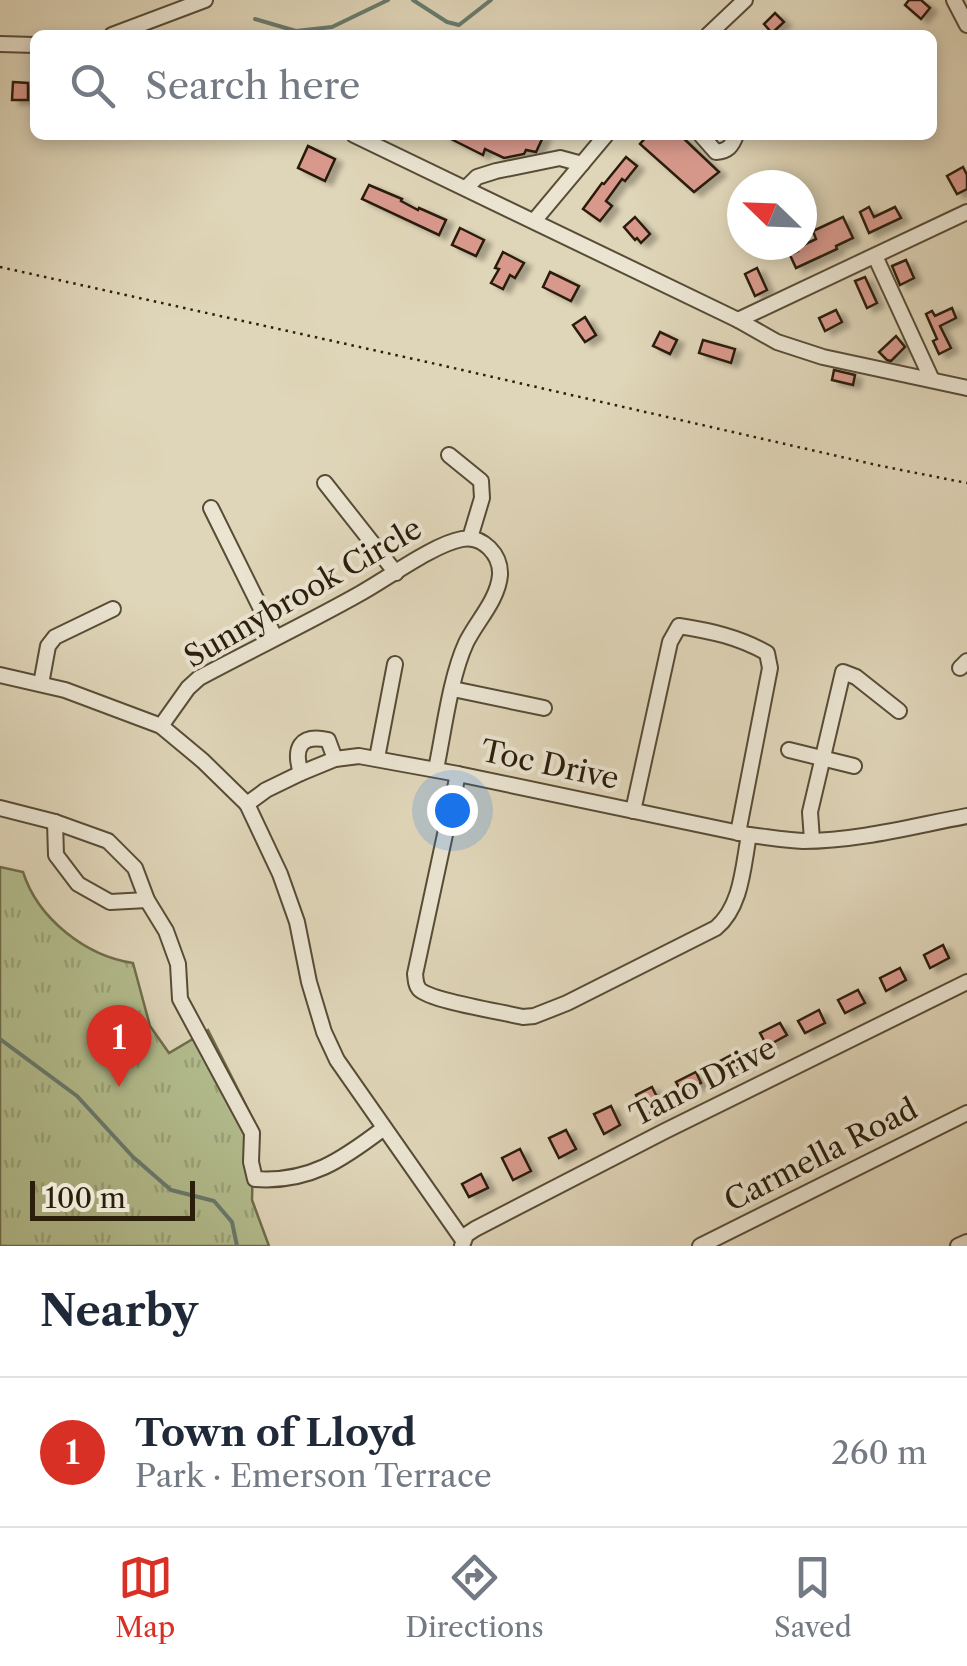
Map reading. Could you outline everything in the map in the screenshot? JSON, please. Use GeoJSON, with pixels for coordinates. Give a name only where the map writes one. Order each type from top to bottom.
{"type":"FeatureCollection","features":[{"type":"Feature","properties":{"kind":"street"},"geometry":{"type":"LineString","coordinates":[[139,30],[205,0]]}},
{"type":"Feature","properties":{"kind":"street"},"geometry":{"type":"LineString","coordinates":[[713,30],[745,0]]}},
{"type":"Feature","properties":{"kind":"street"},"geometry":{"type":"LineString","coordinates":[[954,0],[967,25]]}},
{"type":"Feature","properties":{"kind":"street"},"geometry":{"type":"LineString","coordinates":[[0,44],[30,44]]}},
{"type":"Feature","properties":{"kind":"street"},"geometry":{"type":"LineString","coordinates":[[376,140],[777,342],[823,357],[967,388]]}},
{"type":"Feature","properties":{"kind":"street"},"geometry":{"type":"LineString","coordinates":[[534,221],[602,140]]}},
{"type":"Feature","properties":{"kind":"street"},"geometry":{"type":"LineString","coordinates":[[705,140],[716,152],[725,151],[734,140]]}},
{"type":"Feature","properties":{"kind":"street"},"geometry":{"type":"LineString","coordinates":[[466,188],[476,178],[496,171],[560,158],[582,164]]}},
{"type":"Feature","properties":{"kind":"street"},"geometry":{"type":"LineString","coordinates":[[738,320],[967,212]]}},
{"type":"Feature","properties":{"kind":"street"},"geometry":{"type":"LineString","coordinates":[[875,256],[932,380]]}},
{"type":"Feature","properties":{"kind":"street"},"geometry":{"type":"LineString","coordinates":[[449,455],[481,481],[482,498],[470,538]]}},
{"type":"Feature","properties":{"kind":"street"},"geometry":{"type":"LineString","coordinates":[[326,483],[396,573]]}},
{"type":"Feature","properties":{"kind":"street"},"geometry":{"type":"LineString","coordinates":[[211,508],[275,637]]}},
{"type":"Feature","properties":{"kind":"street","name":"Sunnybrook Circle"},"geometry":{"type":"LineString","coordinates":[[161,726],[199,678],[444,544],[470,538],[491,548],[499,561],[500,576],[466,644],[436,769]]}},
{"type":"Feature","properties":{"kind":"street"},"geometry":{"type":"LineString","coordinates":[[41,684],[48,646],[56,637],[113,609]]}},
{"type":"Feature","properties":{"kind":"street"},"geometry":{"type":"LineString","coordinates":[[458,774],[416,984],[421,991],[436,997],[523,1017],[567,1002],[716,928],[730,913],[740,884],[743,834],[770,668],[767,653],[726,634],[679,626],[674,631],[633,811]]}},
{"type":"Feature","properties":{"kind":"street"},"geometry":{"type":"LineString","coordinates":[[377,758],[395,664]]}},
{"type":"Feature","properties":{"kind":"street"},"geometry":{"type":"LineString","coordinates":[[812,840],[810,812],[843,672],[856,677],[898,712]]}},
{"type":"Feature","properties":{"kind":"street"},"geometry":{"type":"LineString","coordinates":[[0,675],[65,690],[161,726],[246,804],[292,906],[309,982],[337,1060],[464,1240]]}},
{"type":"Feature","properties":{"kind":"street"},"geometry":{"type":"LineString","coordinates":[[453,689],[544,708]]}},
{"type":"Feature","properties":{"kind":"street"},"geometry":{"type":"LineString","coordinates":[[301,772],[297,751],[315,738],[328,740],[335,758]]}},
{"type":"Feature","properties":{"kind":"street"},"geometry":{"type":"LineString","coordinates":[[789,750],[854,766]]}},
{"type":"Feature","properties":{"kind":"street","name":"Toc Drive"},"geometry":{"type":"LineString","coordinates":[[246,804],[301,772],[335,758],[359,756],[743,834],[812,840],[855,837],[967,816]]}},
{"type":"Feature","properties":{"kind":"street"},"geometry":{"type":"LineString","coordinates":[[0,808],[108,841],[135,868],[178,964],[180,999],[252,1133],[254,1179],[275,1180],[314,1172],[356,1150],[384,1128]]}},
{"type":"Feature","properties":{"kind":"street"},"geometry":{"type":"LineString","coordinates":[[55,822],[56,855],[78,884],[110,902],[147,900]]}},
{"type":"Feature","properties":{"kind":"street","name":"Tano Drive"},"geometry":{"type":"LineString","coordinates":[[464,1240],[666,1131],[967,982]]}},
{"type":"Feature","properties":{"kind":"street","name":"Carmella Road"},"geometry":{"type":"LineString","coordinates":[[700,1246],[967,1113]]}},
{"type":"Feature","properties":{"kind":"street"},"geometry":{"type":"LineString","coordinates":[[958,1246],[967,1242]]}},
{"type":"Feature","properties":{"kind":"path"},"geometry":{"type":"LineString","coordinates":[[0,266],[967,484]]}},
{"type":"Feature","properties":{"kind":"green space"},"geometry":{"type":"Polygon","coordinates":[[[0,867],[23,872],[52,920],[81,944],[133,963],[150,1026],[169,1053],[208,1030],[254,1121],[252,1200],[269,1246],[0,1246],[0,867]]]}},
{"type":"Feature","properties":{"kind":"building"},"geometry":{"type":"Polygon","coordinates":[[[909,0],[921,0],[930,8],[921,19],[905,5],[909,0]]]}},
{"type":"Feature","properties":{"kind":"building"},"geometry":{"type":"Polygon","coordinates":[[[775,13],[784,22],[775,30],[764,24],[775,13]]]}},
{"type":"Feature","properties":{"kind":"building"},"geometry":{"type":"Polygon","coordinates":[[[13,82],[28,83],[28,100],[12,100],[13,82]]]}},
{"type":"Feature","properties":{"kind":"building"},"geometry":{"type":"Polygon","coordinates":[[[453,140],[542,140],[536,152],[526,150],[524,154],[504,158],[485,149],[483,155],[453,140]]]}},
{"type":"Feature","properties":{"kind":"building"},"geometry":{"type":"Polygon","coordinates":[[[644,140],[685,140],[719,172],[694,192],[640,144],[644,140]]]}},
{"type":"Feature","properties":{"kind":"building"},"geometry":{"type":"Polygon","coordinates":[[[308,146],[335,159],[325,181],[298,168],[308,146]]]}},
{"type":"Feature","properties":{"kind":"building"},"geometry":{"type":"Polygon","coordinates":[[[626,157],[637,166],[606,201],[612,206],[600,221],[583,209],[626,157]]]}},
{"type":"Feature","properties":{"kind":"building"},"geometry":{"type":"Polygon","coordinates":[[[963,167],[967,189],[957,194],[947,176],[963,167]]]}},
{"type":"Feature","properties":{"kind":"building"},"geometry":{"type":"Polygon","coordinates":[[[369,185],[446,220],[439,235],[362,199],[369,185]]]}},
{"type":"Feature","properties":{"kind":"building"},"geometry":{"type":"Polygon","coordinates":[[[869,207],[874,217],[895,207],[901,218],[869,233],[860,212],[869,207]]]}},
{"type":"Feature","properties":{"kind":"building"},"geometry":{"type":"Polygon","coordinates":[[[635,217],[650,234],[641,243],[624,227],[635,217]]]}},
{"type":"Feature","properties":{"kind":"building"},"geometry":{"type":"Polygon","coordinates":[[[843,217],[853,238],[817,258],[817,229],[843,217]]]}},
{"type":"Feature","properties":{"kind":"building"},"geometry":{"type":"Polygon","coordinates":[[[460,228],[484,240],[476,256],[452,245],[460,228]]]}},
{"type":"Feature","properties":{"kind":"building"},"geometry":{"type":"Polygon","coordinates":[[[503,252],[524,263],[515,278],[510,275],[503,289],[491,283],[503,252]]]}},
{"type":"Feature","properties":{"kind":"building"},"geometry":{"type":"Polygon","coordinates":[[[792,260],[813,260],[796,268],[792,260]]]}},
{"type":"Feature","properties":{"kind":"building"},"geometry":{"type":"Polygon","coordinates":[[[906,260],[914,278],[900,285],[892,266],[906,260]]]}},
{"type":"Feature","properties":{"kind":"building"},"geometry":{"type":"Polygon","coordinates":[[[757,268],[767,290],[755,296],[745,274],[757,268]]]}},
{"type":"Feature","properties":{"kind":"building"},"geometry":{"type":"Polygon","coordinates":[[[550,272],[579,286],[571,301],[543,287],[550,272]]]}},
{"type":"Feature","properties":{"kind":"building"},"geometry":{"type":"Polygon","coordinates":[[[865,277],[877,303],[867,308],[855,281],[865,277]]]}},
{"type":"Feature","properties":{"kind":"building"},"geometry":{"type":"Polygon","coordinates":[[[952,308],[956,318],[940,326],[951,348],[939,354],[926,314],[932,311],[935,316],[952,308]]]}},
{"type":"Feature","properties":{"kind":"building"},"geometry":{"type":"Polygon","coordinates":[[[836,310],[842,322],[825,331],[819,318],[836,310]]]}},
{"type":"Feature","properties":{"kind":"building"},"geometry":{"type":"Polygon","coordinates":[[[585,317],[596,335],[585,342],[573,325],[585,317]]]}},
{"type":"Feature","properties":{"kind":"building"},"geometry":{"type":"Polygon","coordinates":[[[660,332],[677,340],[670,354],[653,346],[660,332]]]}},
{"type":"Feature","properties":{"kind":"building"},"geometry":{"type":"Polygon","coordinates":[[[896,336],[905,347],[891,361],[887,360],[879,352],[896,336]]]}},
{"type":"Feature","properties":{"kind":"building"},"geometry":{"type":"Polygon","coordinates":[[[703,340],[735,349],[731,363],[699,353],[703,340]]]}},
{"type":"Feature","properties":{"kind":"building"},"geometry":{"type":"Polygon","coordinates":[[[834,370],[855,375],[853,385],[832,380],[834,370]]]}},
{"type":"Feature","properties":{"kind":"building"},"geometry":{"type":"Polygon","coordinates":[[[943,945],[949,958],[930,968],[924,955],[943,945]]]}},
{"type":"Feature","properties":{"kind":"building"},"geometry":{"type":"Polygon","coordinates":[[[900,968],[906,980],[886,991],[880,978],[900,968]]]}},
{"type":"Feature","properties":{"kind":"building"},"geometry":{"type":"Polygon","coordinates":[[[858,990],[865,1003],[845,1013],[838,1000],[858,990]]]}},
{"type":"Feature","properties":{"kind":"building"},"geometry":{"type":"Polygon","coordinates":[[[819,1010],[825,1023],[805,1033],[798,1021],[819,1010]]]}},
{"type":"Feature","properties":{"kind":"building"},"geometry":{"type":"Polygon","coordinates":[[[780,1023],[787,1035],[767,1046],[760,1033],[780,1023]]]}},
{"type":"Feature","properties":{"kind":"building"},"geometry":{"type":"Polygon","coordinates":[[[739,1051],[746,1063],[726,1073],[720,1061],[739,1051]]]}},
{"type":"Feature","properties":{"kind":"building"},"geometry":{"type":"Polygon","coordinates":[[[696,1072],[701,1083],[682,1093],[676,1082],[696,1072]]]}},
{"type":"Feature","properties":{"kind":"building"},"geometry":{"type":"Polygon","coordinates":[[[652,1087],[662,1107],[646,1115],[636,1095],[652,1087]]]}},
{"type":"Feature","properties":{"kind":"building"},"geometry":{"type":"Polygon","coordinates":[[[611,1106],[620,1125],[604,1134],[594,1114],[611,1106]]]}},
{"type":"Feature","properties":{"kind":"building"},"geometry":{"type":"Polygon","coordinates":[[[566,1130],[576,1149],[559,1158],[549,1138],[566,1130]]]}},
{"type":"Feature","properties":{"kind":"building"},"geometry":{"type":"Polygon","coordinates":[[[520,1149],[531,1171],[513,1180],[502,1158],[520,1149]]]}},
{"type":"Feature","properties":{"kind":"building"},"geometry":{"type":"Polygon","coordinates":[[[481,1174],[488,1188],[469,1197],[462,1184],[481,1174]]]}},
{"type":"Feature","properties":{"kind":"waterway"},"geometry":{"type":"LineString","coordinates":[[305,30],[332,27],[388,0]]}},
{"type":"Feature","properties":{"kind":"waterway"},"geometry":{"type":"LineString","coordinates":[[413,0],[447,22],[459,25],[491,0]]}},
{"type":"Feature","properties":{"kind":"waterway"},"geometry":{"type":"LineString","coordinates":[[255,19],[293,30]]}},
{"type":"Feature","properties":{"kind":"waterway"},"geometry":{"type":"LineString","coordinates":[[0,1039],[77,1096],[133,1157],[171,1190],[214,1201],[232,1222],[237,1246]]}},
{"type":"Feature","properties":{"kind":"place","name":"Town of Lloyd"},"geometry":{"type":"Point","coordinates":[119,1087]}}]}
